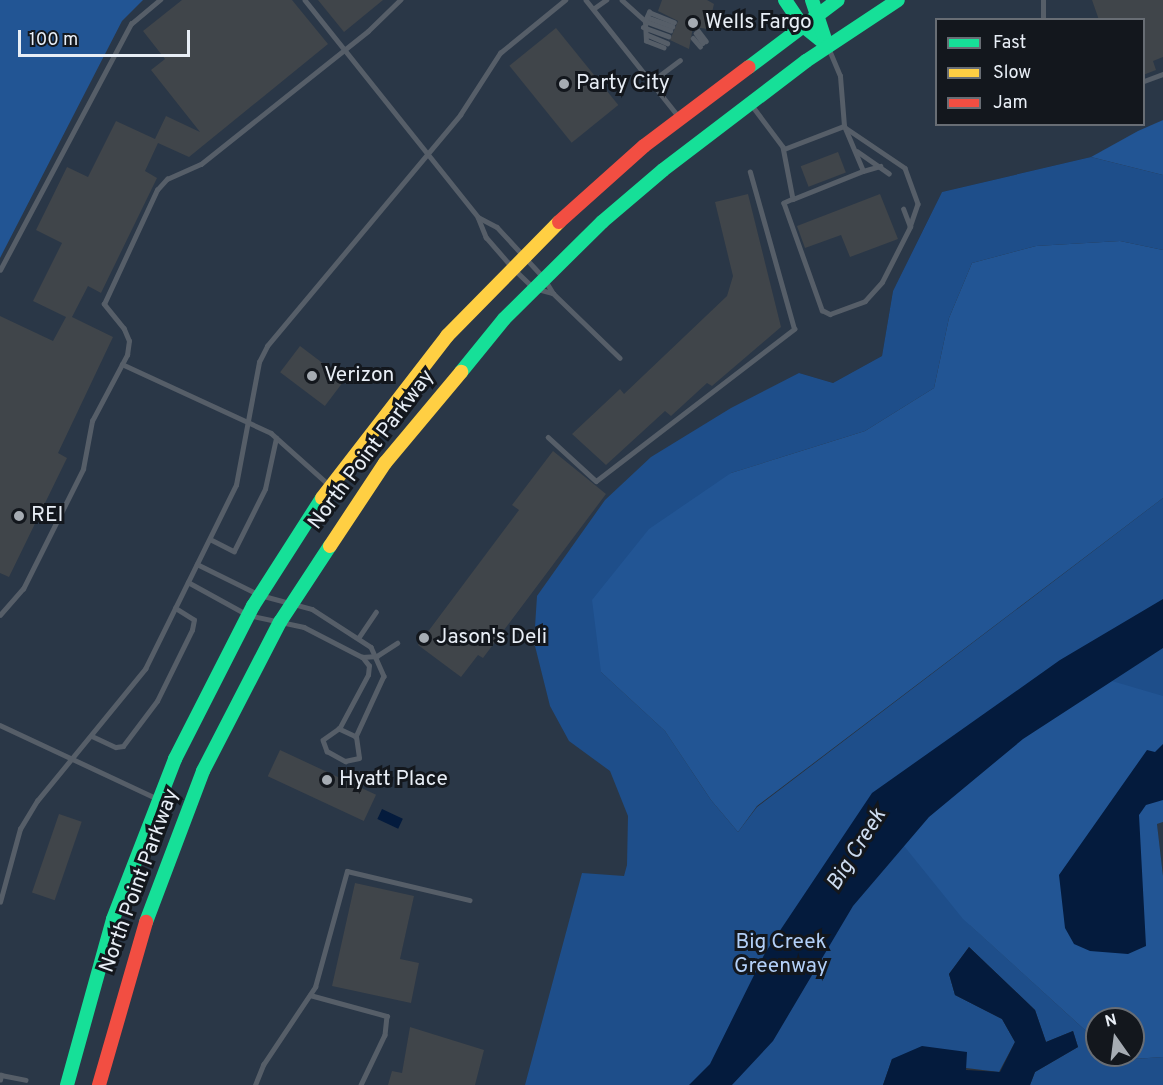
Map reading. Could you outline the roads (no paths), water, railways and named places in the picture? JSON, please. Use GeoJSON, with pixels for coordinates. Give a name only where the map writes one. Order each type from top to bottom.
{"type":"FeatureCollection","features":[{"type":"Feature","properties":{"kind":"street"},"geometry":{"type":"LineString","coordinates":[[785,0],[802,25],[827,45]]}},
{"type":"Feature","properties":{"kind":"street"},"geometry":{"type":"LineString","coordinates":[[812,0],[827,45]]}},
{"type":"Feature","properties":{"kind":"street","name":"North Point Parkway"},"geometry":{"type":"LineString","coordinates":[[67,1085],[101,957],[158,799],[192,721],[248,615],[330,486],[410,380],[524,255],[612,173],[680,118],[838,0]]}},
{"type":"Feature","properties":{"kind":"street","name":"North Point Parkway"},"geometry":{"type":"LineString","coordinates":[[99,1085],[130,966],[171,848],[220,734],[291,603],[355,504],[413,424],[534,288],[632,196],[827,45],[898,0]]}},
{"type":"Feature","properties":{"kind":"lane"},"geometry":{"type":"LineString","coordinates":[[0,270],[131,24],[159,0]]}},
{"type":"Feature","properties":{"kind":"lane"},"geometry":{"type":"LineString","coordinates":[[305,0],[478,217],[486,237],[534,288],[554,293]]}},
{"type":"Feature","properties":{"kind":"lane"},"geometry":{"type":"LineString","coordinates":[[0,615],[23,589],[83,469],[92,421],[122,364],[129,341],[104,304],[157,190],[167,179],[201,164],[344,51],[400,0]]}},
{"type":"Feature","properties":{"kind":"lane"},"geometry":{"type":"LineString","coordinates":[[0,902],[20,829],[37,801],[145,669],[210,539],[236,484],[258,362],[267,346],[460,115],[500,53],[565,0]]}},
{"type":"Feature","properties":{"kind":"lane"},"geometry":{"type":"LineString","coordinates":[[586,0],[680,118]]}},
{"type":"Feature","properties":{"kind":"lane"},"geometry":{"type":"LineString","coordinates":[[593,9],[606,0]]}},
{"type":"Feature","properties":{"kind":"lane"},"geometry":{"type":"LineString","coordinates":[[622,0],[668,36]]}},
{"type":"Feature","properties":{"kind":"lane"},"geometry":{"type":"LineString","coordinates":[[1043,0],[1043,18]]}},
{"type":"Feature","properties":{"kind":"lane"},"geometry":{"type":"LineString","coordinates":[[646,19],[672,26],[646,19]]}},
{"type":"Feature","properties":{"kind":"lane"},"geometry":{"type":"LineString","coordinates":[[646,19],[647,38],[665,46]]}},
{"type":"Feature","properties":{"kind":"lane"},"geometry":{"type":"LineString","coordinates":[[695,33],[703,36],[703,43],[695,33]]}},
{"type":"Feature","properties":{"kind":"lane"},"geometry":{"type":"LineString","coordinates":[[827,45],[840,76],[844,126],[857,151],[862,171]]}},
{"type":"Feature","properties":{"kind":"lane"},"geometry":{"type":"LineString","coordinates":[[651,82],[681,58]]}},
{"type":"Feature","properties":{"kind":"lane"},"geometry":{"type":"LineString","coordinates":[[1145,80],[1163,74]]}},
{"type":"Feature","properties":{"kind":"lane"},"geometry":{"type":"LineString","coordinates":[[751,102],[784,148],[794,200]]}},
{"type":"Feature","properties":{"kind":"lane"},"geometry":{"type":"LineString","coordinates":[[784,148],[844,126]]}},
{"type":"Feature","properties":{"kind":"lane"},"geometry":{"type":"LineString","coordinates":[[844,126],[905,168],[918,204],[910,227],[882,282],[865,302],[830,314],[822,310],[784,204],[862,171],[880,166]]}},
{"type":"Feature","properties":{"kind":"lane"},"geometry":{"type":"LineString","coordinates":[[857,151],[889,173]]}},
{"type":"Feature","properties":{"kind":"lane"},"geometry":{"type":"LineString","coordinates":[[548,437],[596,481],[794,329],[750,172]]}},
{"type":"Feature","properties":{"kind":"lane"},"geometry":{"type":"LineString","coordinates":[[903,209],[910,227]]}},
{"type":"Feature","properties":{"kind":"lane"},"geometry":{"type":"LineString","coordinates":[[478,217],[487,218],[524,255],[554,293],[620,358]]}},
{"type":"Feature","properties":{"kind":"lane"},"geometry":{"type":"LineString","coordinates":[[122,364],[276,438],[330,486]]}},
{"type":"Feature","properties":{"kind":"lane"},"geometry":{"type":"LineString","coordinates":[[210,539],[234,551],[265,489],[276,438]]}},
{"type":"Feature","properties":{"kind":"lane"},"geometry":{"type":"LineString","coordinates":[[188,582],[248,615],[304,627],[362,657],[369,666],[368,675],[339,729],[323,740],[327,751],[345,761],[359,758],[356,737],[384,676],[377,656],[359,637],[312,609],[260,595],[197,564]]}},
{"type":"Feature","properties":{"kind":"lane"},"geometry":{"type":"LineString","coordinates":[[92,735],[116,747],[123,746],[157,701],[192,630],[194,620],[175,608]]}},
{"type":"Feature","properties":{"kind":"lane"},"geometry":{"type":"LineString","coordinates":[[359,637],[376,612]]}},
{"type":"Feature","properties":{"kind":"lane"},"geometry":{"type":"LineString","coordinates":[[362,657],[377,656],[397,643]]}},
{"type":"Feature","properties":{"kind":"lane"},"geometry":{"type":"LineString","coordinates":[[0,724],[158,799]]}},
{"type":"Feature","properties":{"kind":"lane"},"geometry":{"type":"LineString","coordinates":[[339,729],[356,737]]}},
{"type":"Feature","properties":{"kind":"lane"},"geometry":{"type":"LineString","coordinates":[[255,1085],[267,1059],[310,996],[347,871],[470,900]]}},
{"type":"Feature","properties":{"kind":"lane"},"geometry":{"type":"LineString","coordinates":[[310,996],[387,1016],[385,1035],[361,1085]]}},
{"type":"Feature","properties":{"kind":"lane"},"geometry":{"type":"LineString","coordinates":[[0,1080],[1,1076],[26,1080]]}},
{"type":"Feature","properties":{"kind":"water","name":"Big Creek"},"geometry":{"type":"Polygon","coordinates":[[[1163,599],[1163,648],[1023,739],[929,817],[853,906],[773,1041],[732,1085],[689,1085],[710,1064],[765,953],[872,793],[1060,660],[1163,599]]]}},
{"type":"Feature","properties":{"kind":"water"},"geometry":{"type":"Polygon","coordinates":[[[1163,744],[1163,800],[1146,805],[1139,815],[1146,946],[1128,954],[1090,951],[1074,944],[1065,928],[1059,875],[1147,750],[1155,752],[1163,744]]]}},
{"type":"Feature","properties":{"kind":"water"},"geometry":{"type":"Polygon","coordinates":[[[382,809],[403,819],[398,829],[377,819],[382,809]]]}},
{"type":"Feature","properties":{"kind":"water"},"geometry":{"type":"Polygon","coordinates":[[[969,947],[1035,1010],[1046,1042],[1073,1031],[1078,1047],[1035,1072],[1030,1085],[883,1085],[892,1059],[922,1046],[967,1052],[966,1070],[1000,1072],[1015,1042],[1002,1019],[955,995],[949,974],[969,947]]]}},
{"type":"Feature","properties":{"kind":"place","name":"Wells Fargo"},"geometry":{"type":"Point","coordinates":[693,23]}},
{"type":"Feature","properties":{"kind":"place","name":"Party City"},"geometry":{"type":"Point","coordinates":[564,84]}},
{"type":"Feature","properties":{"kind":"place","name":"Verizon"},"geometry":{"type":"Point","coordinates":[312,376]}},
{"type":"Feature","properties":{"kind":"place","name":"REI"},"geometry":{"type":"Point","coordinates":[19,516]}},
{"type":"Feature","properties":{"kind":"place","name":"Jason's Deli"},"geometry":{"type":"Point","coordinates":[424,638]}},
{"type":"Feature","properties":{"kind":"place","name":"Hyatt Place"},"geometry":{"type":"Point","coordinates":[327,780]}},
{"type":"Feature","properties":{"kind":"park label","name":"Big Creek Greenway"},"geometry":{"type":"Point","coordinates":[781,955]}}]}
